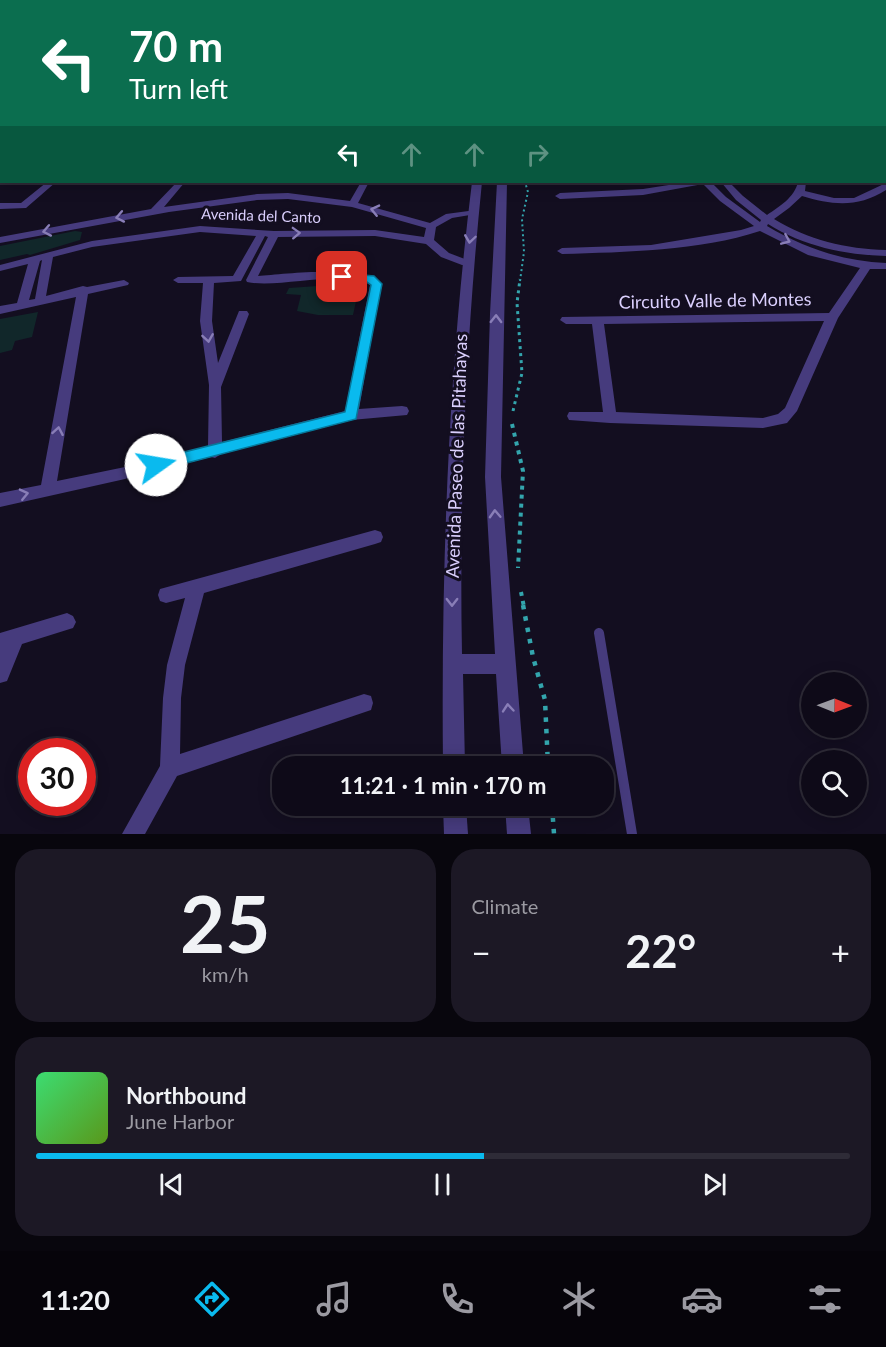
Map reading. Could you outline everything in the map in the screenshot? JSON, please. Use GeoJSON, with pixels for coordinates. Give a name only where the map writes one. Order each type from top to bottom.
{"type":"FeatureCollection","features":[{"type":"Feature","properties":{"kind":"street"},"geometry":{"type":"LineString","coordinates":[[0,215],[5,206],[23,206],[51,183]]}},
{"type":"Feature","properties":{"kind":"street"},"geometry":{"type":"LineString","coordinates":[[155,211],[180,183]]}},
{"type":"Feature","properties":{"kind":"street"},"geometry":{"type":"LineString","coordinates":[[169,208],[191,183]]}},
{"type":"Feature","properties":{"kind":"street"},"geometry":{"type":"LineString","coordinates":[[349,203],[355,183]]}},
{"type":"Feature","properties":{"kind":"street"},"geometry":{"type":"LineString","coordinates":[[349,203],[364,183]]}},
{"type":"Feature","properties":{"kind":"street","name":"Avenida Paseo de las Pitahayas"},"geometry":{"type":"LineString","coordinates":[[454,756],[452,476],[466,263],[477,183]]}},
{"type":"Feature","properties":{"kind":"street","name":"Avenida Paseo de las Pitahayas"},"geometry":{"type":"LineString","coordinates":[[502,183],[496,314],[493,477],[504,664],[512,756]]}},
{"type":"Feature","properties":{"kind":"street"},"geometry":{"type":"LineString","coordinates":[[561,196],[643,192],[694,183]]}},
{"type":"Feature","properties":{"kind":"street"},"geometry":{"type":"LineString","coordinates":[[707,183],[740,214],[844,250],[886,253]]}},
{"type":"Feature","properties":{"kind":"street"},"geometry":{"type":"LineString","coordinates":[[726,183],[780,238],[824,255],[866,267],[886,266]]}},
{"type":"Feature","properties":{"kind":"street"},"geometry":{"type":"LineString","coordinates":[[562,251],[651,248],[711,240],[764,223],[786,206],[801,187],[823,199],[852,203],[872,197],[886,186]]}},
{"type":"Feature","properties":{"kind":"street","name":"Avenida del Canto"},"geometry":{"type":"LineString","coordinates":[[0,240],[169,208],[278,196],[349,203],[431,226]]}},
{"type":"Feature","properties":{"kind":"street"},"geometry":{"type":"LineString","coordinates":[[466,263],[445,255],[429,241],[431,226],[449,216],[473,212]]}},
{"type":"Feature","properties":{"kind":"street"},"geometry":{"type":"LineString","coordinates":[[92,244],[93,222]]}},
{"type":"Feature","properties":{"kind":"street","name":"Avenida del Canto"},"geometry":{"type":"LineString","coordinates":[[0,267],[92,244],[200,229],[268,234],[375,233],[429,241]]}},
{"type":"Feature","properties":{"kind":"street"},"geometry":{"type":"LineString","coordinates":[[178,280],[237,279],[268,234]]}},
{"type":"Feature","properties":{"kind":"street"},"geometry":{"type":"LineString","coordinates":[[268,234],[251,280],[342,277],[370,279],[376,284],[351,416]]}},
{"type":"Feature","properties":{"kind":"street"},"geometry":{"type":"LineString","coordinates":[[40,301],[48,255]]}},
{"type":"Feature","properties":{"kind":"street"},"geometry":{"type":"LineString","coordinates":[[22,305],[35,259]]}},
{"type":"Feature","properties":{"kind":"street","name":"Circuito Valle de Montes"},"geometry":{"type":"LineString","coordinates":[[574,416],[763,423],[783,419],[790,411],[832,317],[866,267]]}},
{"type":"Feature","properties":{"kind":"street"},"geometry":{"type":"LineString","coordinates":[[209,279],[206,321],[215,385],[215,452]]}},
{"type":"Feature","properties":{"kind":"street"},"geometry":{"type":"LineString","coordinates":[[0,310],[82,290],[124,283]]}},
{"type":"Feature","properties":{"kind":"street"},"geometry":{"type":"LineString","coordinates":[[48,488],[82,290]]}},
{"type":"Feature","properties":{"kind":"street"},"geometry":{"type":"LineString","coordinates":[[215,385],[243,314]]}},
{"type":"Feature","properties":{"kind":"street","name":"Circuito Valle de Montes"},"geometry":{"type":"LineString","coordinates":[[566,320],[598,322],[711,317],[832,317]]}},
{"type":"Feature","properties":{"kind":"street","name":"Circuito Valle de Montes"},"geometry":{"type":"LineString","coordinates":[[598,322],[610,418]]}},
{"type":"Feature","properties":{"kind":"street"},"geometry":{"type":"LineString","coordinates":[[156,465],[351,416],[402,411]]}},
{"type":"Feature","properties":{"kind":"street"},"geometry":{"type":"LineString","coordinates":[[0,500],[125,473]]}},
{"type":"Feature","properties":{"kind":"street"},"geometry":{"type":"LineString","coordinates":[[166,594],[375,537]]}},
{"type":"Feature","properties":{"kind":"street"},"geometry":{"type":"LineString","coordinates":[[133,834],[170,768],[172,698],[176,665],[197,586]]}},
{"type":"Feature","properties":{"kind":"street"},"geometry":{"type":"LineString","coordinates":[[0,674],[8,640],[67,622]]}},
{"type":"Feature","properties":{"kind":"street"},"geometry":{"type":"LineString","coordinates":[[452,664],[504,664]]}},
{"type":"Feature","properties":{"kind":"street"},"geometry":{"type":"LineString","coordinates":[[170,768],[364,703]]}},
{"type":"Feature","properties":{"kind":"street"},"geometry":{"type":"LineString","coordinates":[[455,816],[456,834]]}},
{"type":"Feature","properties":{"kind":"street"},"geometry":{"type":"LineString","coordinates":[[518,816],[519,834]]}},
{"type":"Feature","properties":{"kind":"lane"},"geometry":{"type":"LineString","coordinates":[[598,633],[632,834]]}},
{"type":"Feature","properties":{"kind":"path"},"geometry":{"type":"LineString","coordinates":[[518,576],[523,471],[511,420],[522,374],[517,303],[524,252],[522,219],[528,192],[525,183]]}},
{"type":"Feature","properties":{"kind":"path"},"geometry":{"type":"LineString","coordinates":[[520,586],[533,657],[545,700],[548,756]]}},
{"type":"Feature","properties":{"kind":"path"},"geometry":{"type":"LineString","coordinates":[[553,816],[554,834]]}},
{"type":"Feature","properties":{"kind":"green space"},"geometry":{"type":"Polygon","coordinates":[[[75,231],[82,232],[80,240],[30,255],[0,260],[0,246],[75,231]]]}},
{"type":"Feature","properties":{"kind":"green space"},"geometry":{"type":"Polygon","coordinates":[[[332,285],[359,287],[353,315],[318,315],[297,311],[301,295],[286,294],[289,288],[332,285]]]}},
{"type":"Feature","properties":{"kind":"green space"},"geometry":{"type":"Polygon","coordinates":[[[38,312],[32,337],[15,341],[12,350],[0,353],[0,319],[38,312]]]}},
{"type":"Feature","properties":{"kind":"route"},"geometry":{"type":"LineString","coordinates":[[156,465],[351,416],[376,284],[370,279],[342,277]]}}]}
